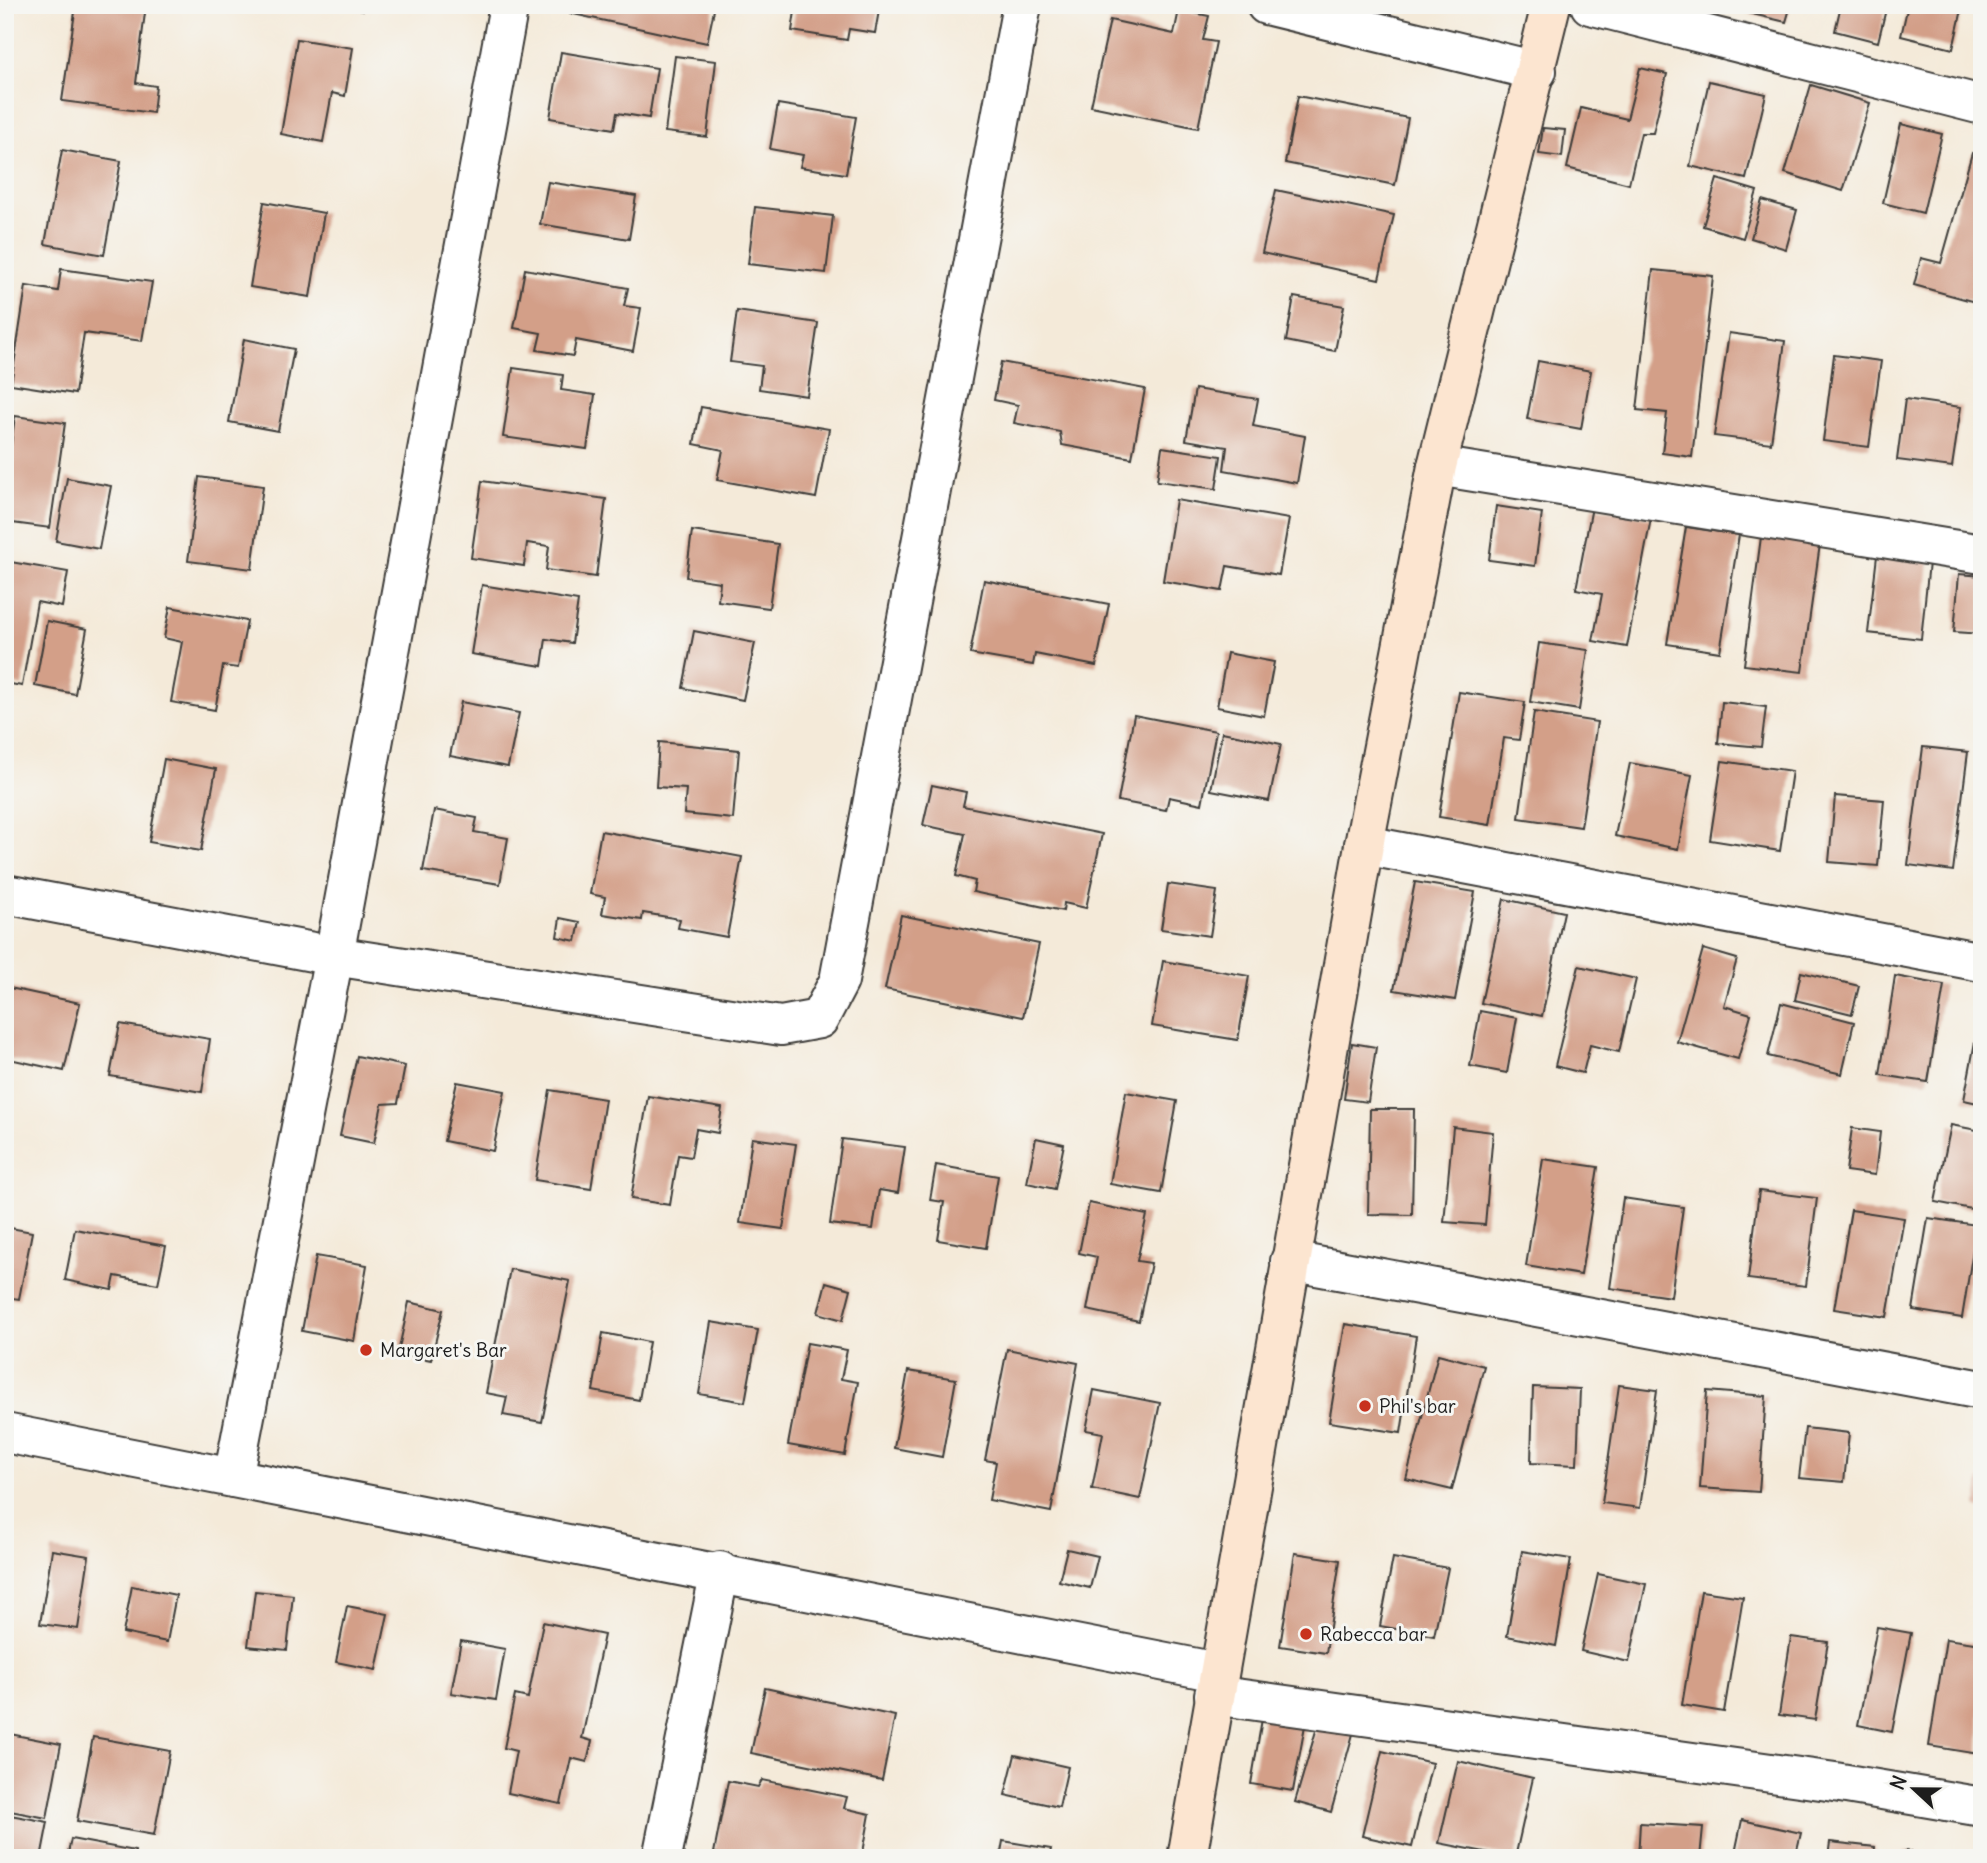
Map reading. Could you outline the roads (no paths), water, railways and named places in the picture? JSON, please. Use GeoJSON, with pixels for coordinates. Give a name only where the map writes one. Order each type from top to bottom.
{"type":"FeatureCollection","features":[{"type":"Feature","properties":{"kind":"street"},"geometry":{"type":"LineString","coordinates":[[233,1478],[334,956],[509,5]]}},
{"type":"Feature","properties":{"kind":"street"},"geometry":{"type":"LineString","coordinates":[[5,894],[334,956],[782,1026],[819,1019],[839,981],[1022,5]]}},
{"type":"Feature","properties":{"kind":"street"},"geometry":{"type":"LineString","coordinates":[[1266,5],[1537,71]]}},
{"type":"Feature","properties":{"kind":"street"},"geometry":{"type":"LineString","coordinates":[[1187,1858],[1215,1683],[1364,845],[1437,466],[1537,71],[1551,5]]}},
{"type":"Feature","properties":{"kind":"street"},"geometry":{"type":"LineString","coordinates":[[1590,5],[1982,105]]}},
{"type":"Feature","properties":{"kind":"street"},"geometry":{"type":"LineString","coordinates":[[1437,466],[1982,554]]}},
{"type":"Feature","properties":{"kind":"street"},"geometry":{"type":"LineString","coordinates":[[1364,845],[1982,962]]}},
{"type":"Feature","properties":{"kind":"street"},"geometry":{"type":"LineString","coordinates":[[1290,1261],[1982,1390]]}},
{"type":"Feature","properties":{"kind":"street"},"geometry":{"type":"LineString","coordinates":[[5,1433],[720,1572],[1215,1683],[1982,1807]]}},
{"type":"Feature","properties":{"kind":"street"},"geometry":{"type":"LineString","coordinates":[[662,1858],[720,1572]]}},
{"type":"Feature","properties":{"kind":"place","name":"Margaret's Bar"},"geometry":{"type":"Point","coordinates":[366,1350]}},
{"type":"Feature","properties":{"kind":"place","name":"Phil's bar"},"geometry":{"type":"Point","coordinates":[1365,1406]}},
{"type":"Feature","properties":{"kind":"place","name":"Rabecca bar"},"geometry":{"type":"Point","coordinates":[1306,1634]}}]}
